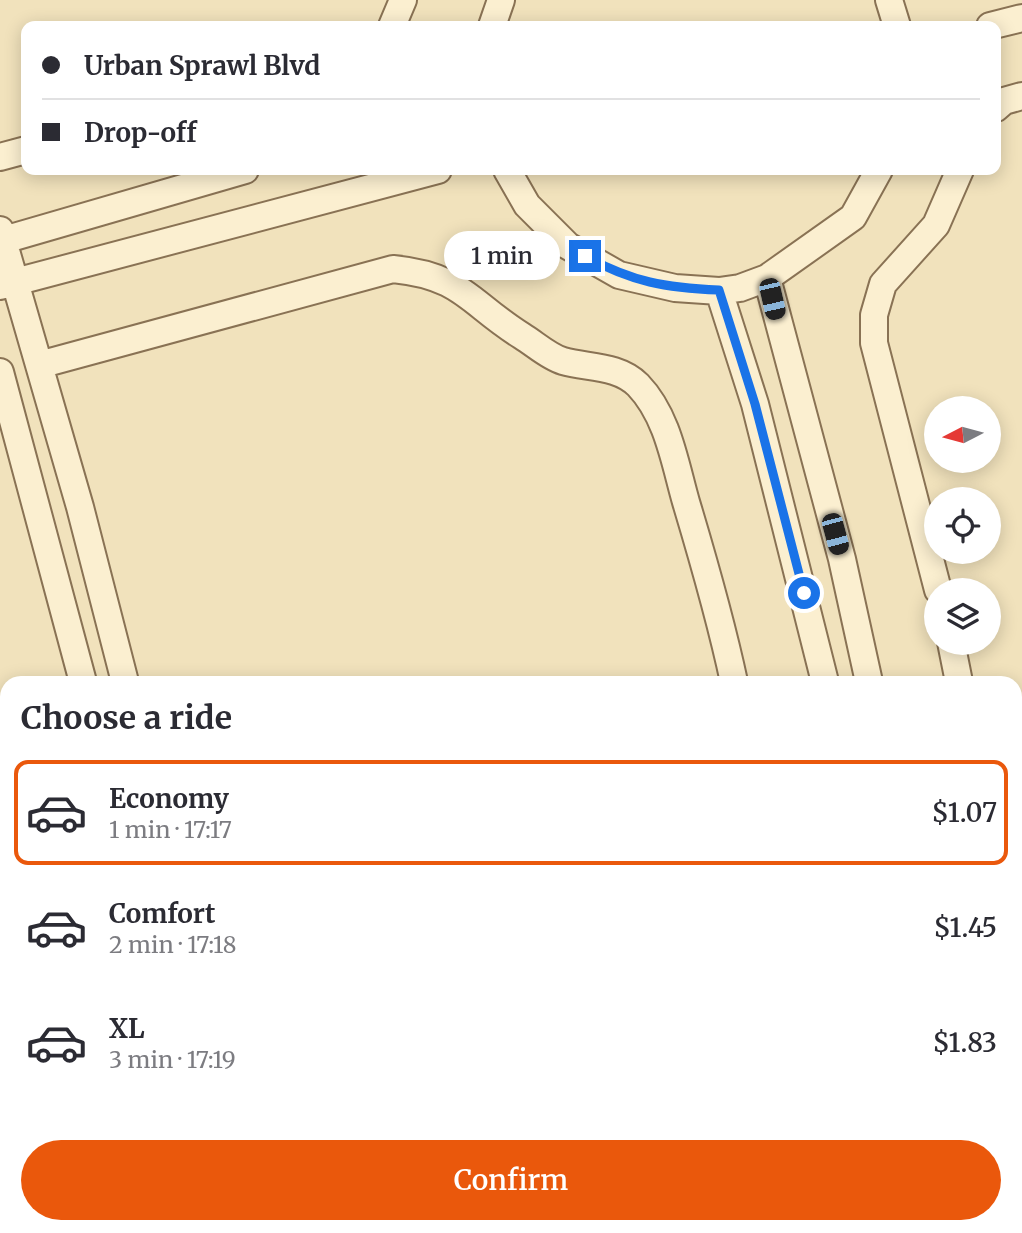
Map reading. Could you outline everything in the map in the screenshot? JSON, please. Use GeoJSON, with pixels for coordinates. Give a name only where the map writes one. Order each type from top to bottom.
{"type":"FeatureCollection","features":[{"type":"Feature","properties":{"kind":"street"},"geometry":{"type":"LineString","coordinates":[[394,21],[403,0]]}},
{"type":"Feature","properties":{"kind":"street"},"geometry":{"type":"LineString","coordinates":[[494,21],[501,0]]}},
{"type":"Feature","properties":{"kind":"street"},"geometry":{"type":"LineString","coordinates":[[889,0],[895,21]]}},
{"type":"Feature","properties":{"kind":"street"},"geometry":{"type":"LineString","coordinates":[[1001,23],[1022,18]]}},
{"type":"Feature","properties":{"kind":"street"},"geometry":{"type":"LineString","coordinates":[[1001,104],[1022,96]]}},
{"type":"Feature","properties":{"kind":"street"},"geometry":{"type":"LineString","coordinates":[[0,157],[21,151]]}},
{"type":"Feature","properties":{"kind":"street"},"geometry":{"type":"LineString","coordinates":[[123,676],[39,365],[7,284],[1,237],[227,175]]}},
{"type":"Feature","properties":{"kind":"street"},"geometry":{"type":"LineString","coordinates":[[7,284],[419,175]]}},
{"type":"Feature","properties":{"kind":"street"},"geometry":{"type":"LineString","coordinates":[[511,175],[527,205],[568,246],[619,275],[676,288],[719,290],[740,288],[767,278],[853,217],[875,175]]}},
{"type":"Feature","properties":{"kind":"street"},"geometry":{"type":"LineString","coordinates":[[935,578],[874,343],[874,315],[883,284],[936,225],[958,175]]}},
{"type":"Feature","properties":{"kind":"street"},"geometry":{"type":"LineString","coordinates":[[39,365],[393,269],[424,272],[449,281],[517,333],[561,360],[593,365],[620,374],[638,385],[662,421],[721,619],[733,676]]}},
{"type":"Feature","properties":{"kind":"street"},"geometry":{"type":"LineString","coordinates":[[767,278],[842,559],[868,676]]}},
{"type":"Feature","properties":{"kind":"street"},"geometry":{"type":"LineString","coordinates":[[719,290],[755,404],[823,676]]}},
{"type":"Feature","properties":{"kind":"street"},"geometry":{"type":"LineString","coordinates":[[0,372],[81,676]]}},
{"type":"Feature","properties":{"kind":"street"},"geometry":{"type":"LineString","coordinates":[[954,655],[958,676]]}},
{"type":"Feature","properties":{"kind":"route"},"geometry":{"type":"LineString","coordinates":[[585,256],[619,275],[676,288],[719,290],[755,404],[804,593]]}}]}
